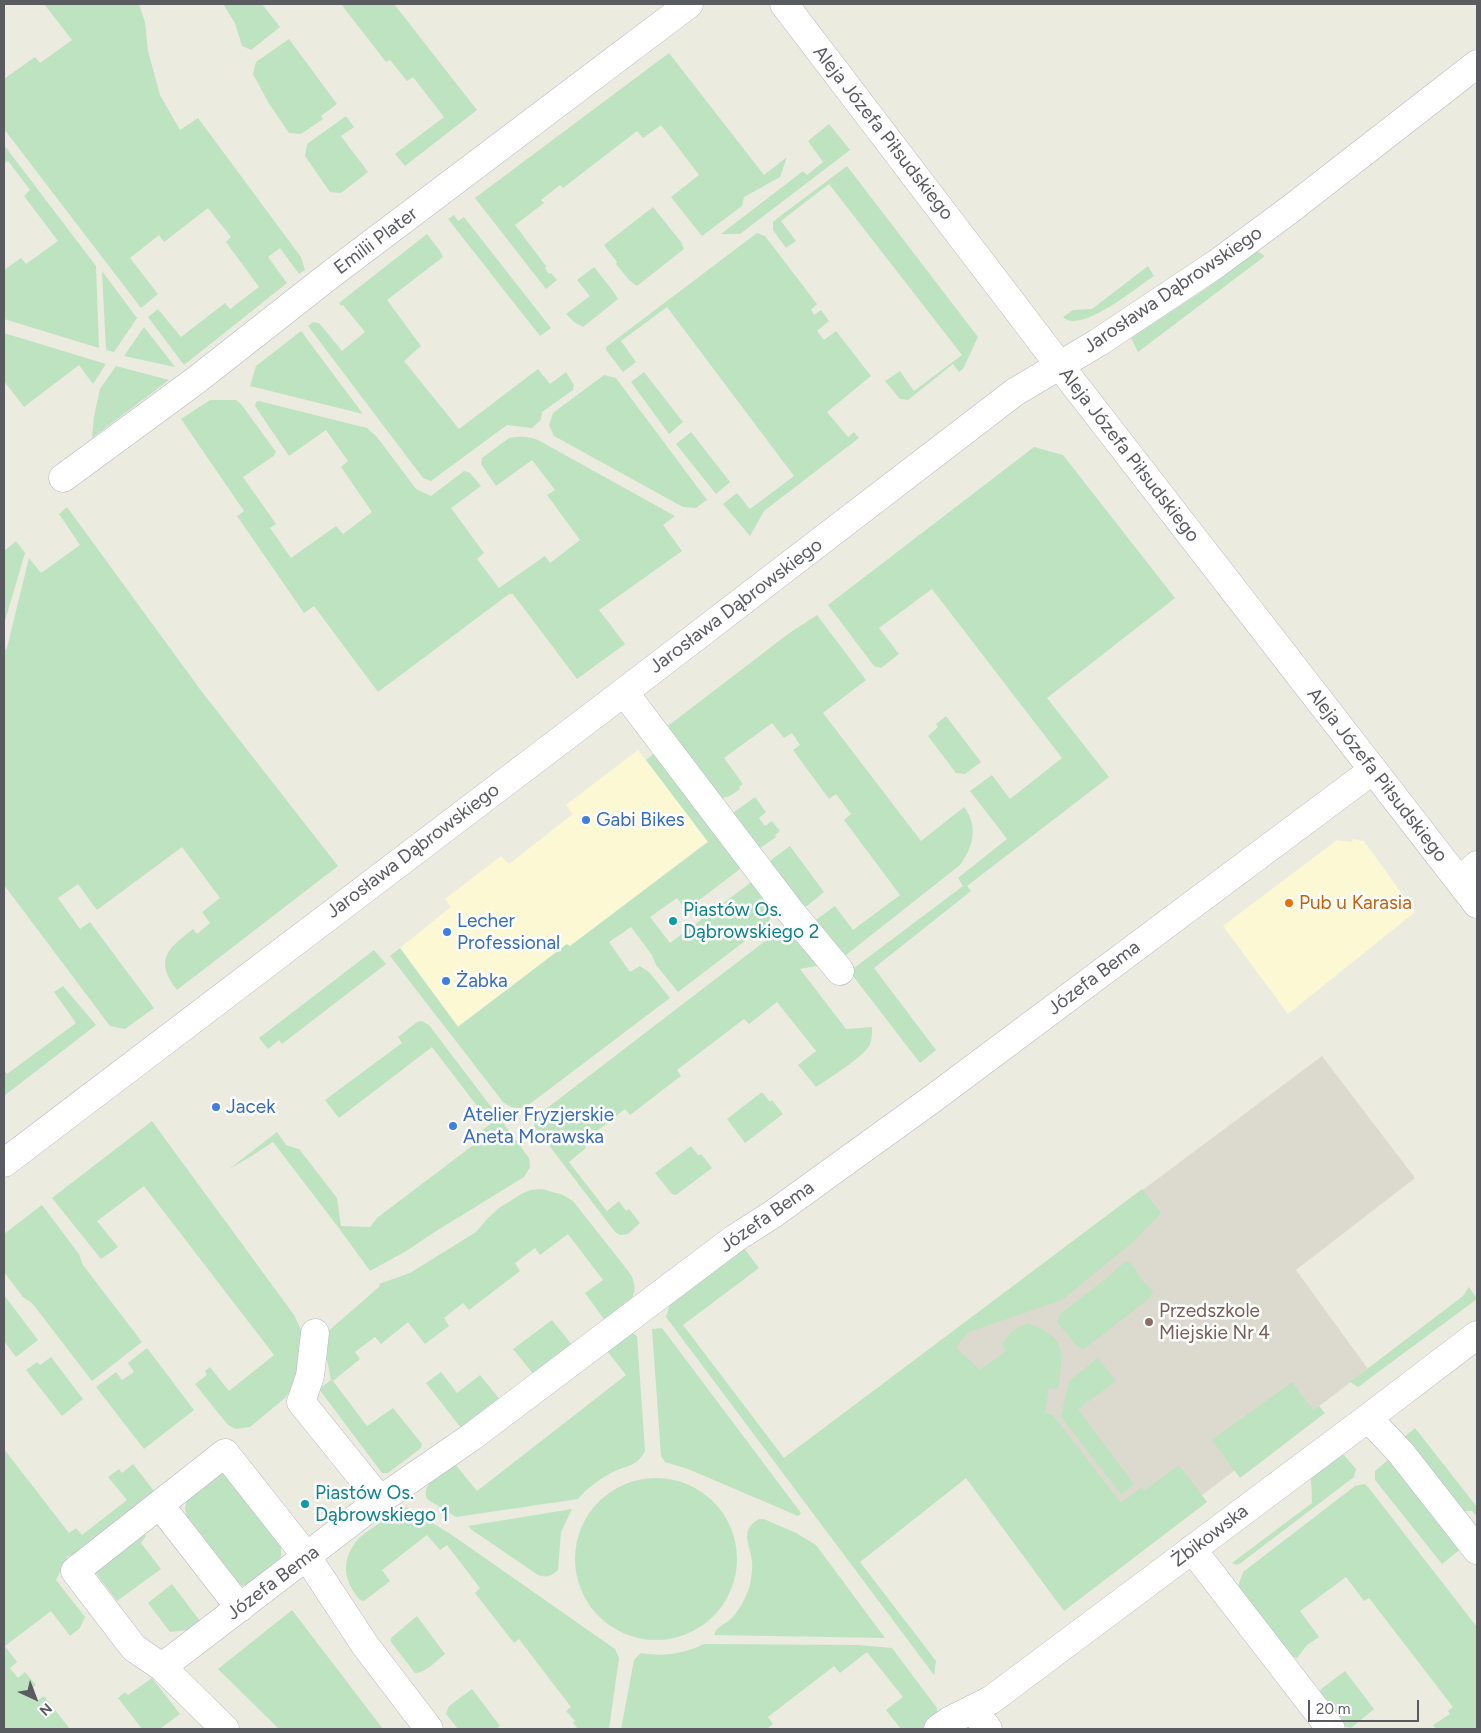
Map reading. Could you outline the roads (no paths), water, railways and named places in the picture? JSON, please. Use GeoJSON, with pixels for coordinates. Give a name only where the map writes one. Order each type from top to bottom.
{"type":"FeatureCollection","features":[{"type":"Feature","properties":{"kind":"street","name":"Emilii Plater"},"geometry":{"type":"LineString","coordinates":[[63,478],[195,382],[330,275],[689,4]]}},
{"type":"Feature","properties":{"kind":"street","name":"Aleja Józefa Piłsudskiego"},"geometry":{"type":"LineString","coordinates":[[784,4],[1060,366],[1373,770],[1469,873],[1477,904]]}},
{"type":"Feature","properties":{"kind":"street","name":"Jarosława Dąbrowskiego"},"geometry":{"type":"LineString","coordinates":[[4,1163],[1015,392],[1099,342],[1216,264],[1288,211],[1477,64]]}},
{"type":"Feature","properties":{"kind":"street"},"geometry":{"type":"LineString","coordinates":[[624,692],[791,912],[840,971]]}},
{"type":"Feature","properties":{"kind":"street","name":"Józefa Bema"},"geometry":{"type":"LineString","coordinates":[[162,1667],[380,1500],[470,1438],[734,1239],[773,1214],[935,1097],[1373,770]]}},
{"type":"Feature","properties":{"kind":"street"},"geometry":{"type":"LineString","coordinates":[[315,1333],[310,1376],[301,1402],[380,1500]]}},
{"type":"Feature","properties":{"kind":"street","name":"Żbikowska"},"geometry":{"type":"LineString","coordinates":[[938,1729],[949,1721],[981,1719],[991,1700],[1368,1418],[1477,1334]]}},
{"type":"Feature","properties":{"kind":"street"},"geometry":{"type":"LineString","coordinates":[[1368,1418],[1401,1453],[1477,1550]]}},
{"type":"Feature","properties":{"kind":"street"},"geometry":{"type":"LineString","coordinates":[[225,1729],[162,1667],[134,1648],[75,1571],[225,1453],[307,1557],[365,1645],[429,1729]]}},
{"type":"Feature","properties":{"kind":"street"},"geometry":{"type":"LineString","coordinates":[[160,1505],[240,1608]]}},
{"type":"Feature","properties":{"kind":"street"},"geometry":{"type":"LineString","coordinates":[[1192,1549],[1331,1729]]}},
{"type":"Feature","properties":{"kind":"place","name":"Gabi Bikes"},"geometry":{"type":"Point","coordinates":[586,820]}},
{"type":"Feature","properties":{"kind":"place","name":"Pub u Karasia"},"geometry":{"type":"Point","coordinates":[1289,903]}},
{"type":"Feature","properties":{"kind":"place","name":"Piastów Os. Dąbrowskiego 2"},"geometry":{"type":"Point","coordinates":[673,921]}},
{"type":"Feature","properties":{"kind":"place","name":"Lecher Professional"},"geometry":{"type":"Point","coordinates":[447,932]}},
{"type":"Feature","properties":{"kind":"place","name":"Żabka"},"geometry":{"type":"Point","coordinates":[446,981]}},
{"type":"Feature","properties":{"kind":"place","name":"Jacek"},"geometry":{"type":"Point","coordinates":[216,1107]}},
{"type":"Feature","properties":{"kind":"place","name":"Atelier Fryzjerskie Aneta Morawska"},"geometry":{"type":"Point","coordinates":[453,1126]}},
{"type":"Feature","properties":{"kind":"place","name":"Przedszkole Miejskie Nr 4"},"geometry":{"type":"Point","coordinates":[1149,1322]}},
{"type":"Feature","properties":{"kind":"place","name":"Piastów Os. Dąbrowskiego 1"},"geometry":{"type":"Point","coordinates":[305,1504]}}]}
